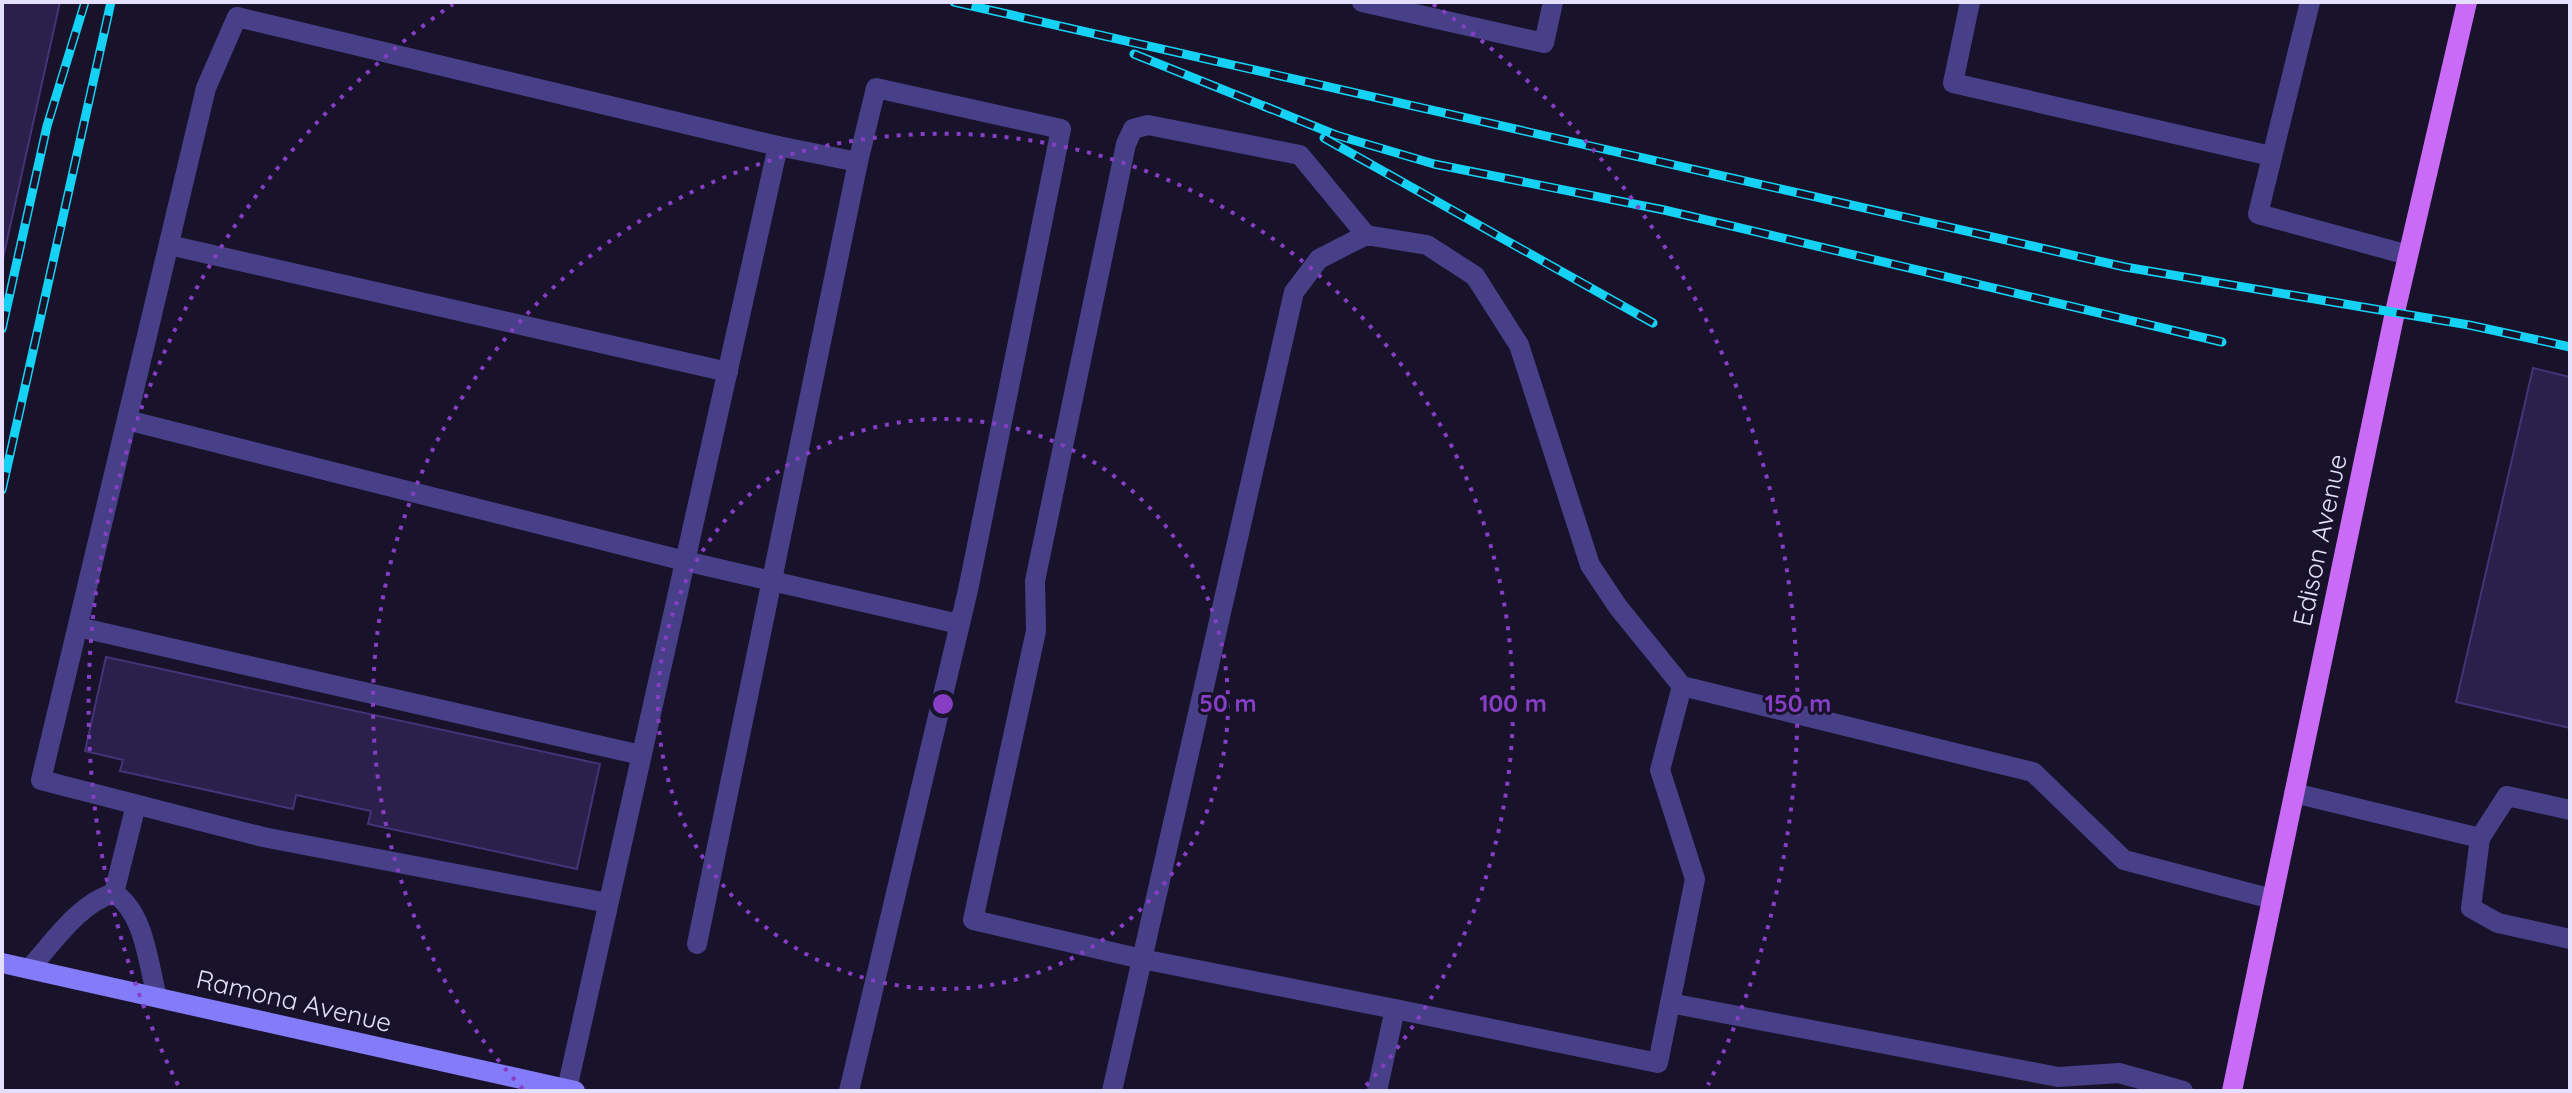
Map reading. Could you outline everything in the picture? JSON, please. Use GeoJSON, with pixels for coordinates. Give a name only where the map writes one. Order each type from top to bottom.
{"type":"FeatureCollection","features":[{"type":"Feature","properties":{"kind":"main road","name":"Edison Avenue"},"geometry":{"type":"LineString","coordinates":[[2232,1091],[2408,255],[2467,2]]}},
{"type":"Feature","properties":{"kind":"main road","name":"Ramona Avenue"},"geometry":{"type":"LineString","coordinates":[[2,963],[571,1090]]}},
{"type":"Feature","properties":{"kind":"lane"},"geometry":{"type":"LineString","coordinates":[[1362,2],[1544,43],[1553,2]]}},
{"type":"Feature","properties":{"kind":"lane"},"geometry":{"type":"LineString","coordinates":[[1970,2],[1953,83],[2271,156]]}},
{"type":"Feature","properties":{"kind":"lane"},"geometry":{"type":"LineString","coordinates":[[2310,2],[2258,214],[2408,255]]}},
{"type":"Feature","properties":{"kind":"lane"},"geometry":{"type":"LineString","coordinates":[[608,903],[263,837],[41,780],[206,88],[237,17],[778,146],[858,162]]}},
{"type":"Feature","properties":{"kind":"lane"},"geometry":{"type":"LineString","coordinates":[[697,944],[858,162],[876,88],[1061,129],[959,624],[849,1091]]}},
{"type":"Feature","properties":{"kind":"lane"},"geometry":{"type":"LineString","coordinates":[[1366,235],[1300,155],[1148,125],[1133,129],[1126,144],[1035,581],[1036,631],[973,920],[1142,959],[1658,1063],[1695,879],[1660,770],[1682,686]]}},
{"type":"Feature","properties":{"kind":"lane"},"geometry":{"type":"LineString","coordinates":[[571,1090],[608,903],[778,146]]}},
{"type":"Feature","properties":{"kind":"lane"},"geometry":{"type":"LineString","coordinates":[[1112,1091],[1294,292],[1319,259],[1366,235],[1427,245],[1475,276],[1519,345],[1590,565],[1618,607],[1682,686],[2033,772],[2124,860],[2272,899]]}},
{"type":"Feature","properties":{"kind":"lane"},"geometry":{"type":"LineString","coordinates":[[169,245],[728,372]]}},
{"type":"Feature","properties":{"kind":"lane"},"geometry":{"type":"LineString","coordinates":[[127,420],[685,561],[772,578],[959,624]]}},
{"type":"Feature","properties":{"kind":"lane"},"geometry":{"type":"LineString","coordinates":[[78,627],[641,755]]}},
{"type":"Feature","properties":{"kind":"lane"},"geometry":{"type":"LineString","coordinates":[[2294,793],[2480,838]]}},
{"type":"Feature","properties":{"kind":"lane"},"geometry":{"type":"LineString","coordinates":[[2570,810],[2507,796],[2480,838],[2471,908],[2498,923],[2570,939]]}},
{"type":"Feature","properties":{"kind":"lane"},"geometry":{"type":"LineString","coordinates":[[114,893],[136,805]]}},
{"type":"Feature","properties":{"kind":"lane"},"geometry":{"type":"LineString","coordinates":[[29,969],[86,908],[100,897],[114,893],[125,900],[135,916],[157,997]]}},
{"type":"Feature","properties":{"kind":"lane"},"geometry":{"type":"LineString","coordinates":[[1670,1003],[2058,1077],[2119,1073],[2183,1091]]}},
{"type":"Feature","properties":{"kind":"lane"},"geometry":{"type":"LineString","coordinates":[[1377,1091],[1395,1009]]}},
{"type":"Feature","properties":{"kind":"building"},"geometry":{"type":"Polygon","coordinates":[[[2,2],[60,2],[2,263],[2,2]]]}},
{"type":"Feature","properties":{"kind":"building"},"geometry":{"type":"Polygon","coordinates":[[[2533,368],[2570,377],[2570,728],[2456,702],[2533,368]]]}},
{"type":"Feature","properties":{"kind":"building"},"geometry":{"type":"Polygon","coordinates":[[[106,657],[600,764],[577,869],[368,824],[371,811],[296,795],[293,809],[120,771],[123,760],[85,751],[106,657]]]}},
{"type":"Feature","properties":{"kind":"railway"},"geometry":{"type":"LineString","coordinates":[[2,329],[47,126],[85,2]]}},
{"type":"Feature","properties":{"kind":"railway"},"geometry":{"type":"LineString","coordinates":[[2,490],[111,2]]}},
{"type":"Feature","properties":{"kind":"railway"},"geometry":{"type":"LineString","coordinates":[[954,2],[2125,267],[2469,325],[2570,347]]}},
{"type":"Feature","properties":{"kind":"railway"},"geometry":{"type":"LineString","coordinates":[[1134,54],[1271,109]]}},
{"type":"Feature","properties":{"kind":"railway"},"geometry":{"type":"LineString","coordinates":[[1264,106],[1336,135],[1434,164],[1664,210],[2222,342]]}},
{"type":"Feature","properties":{"kind":"railway"},"geometry":{"type":"LineString","coordinates":[[1324,138],[1653,323]]}}]}
